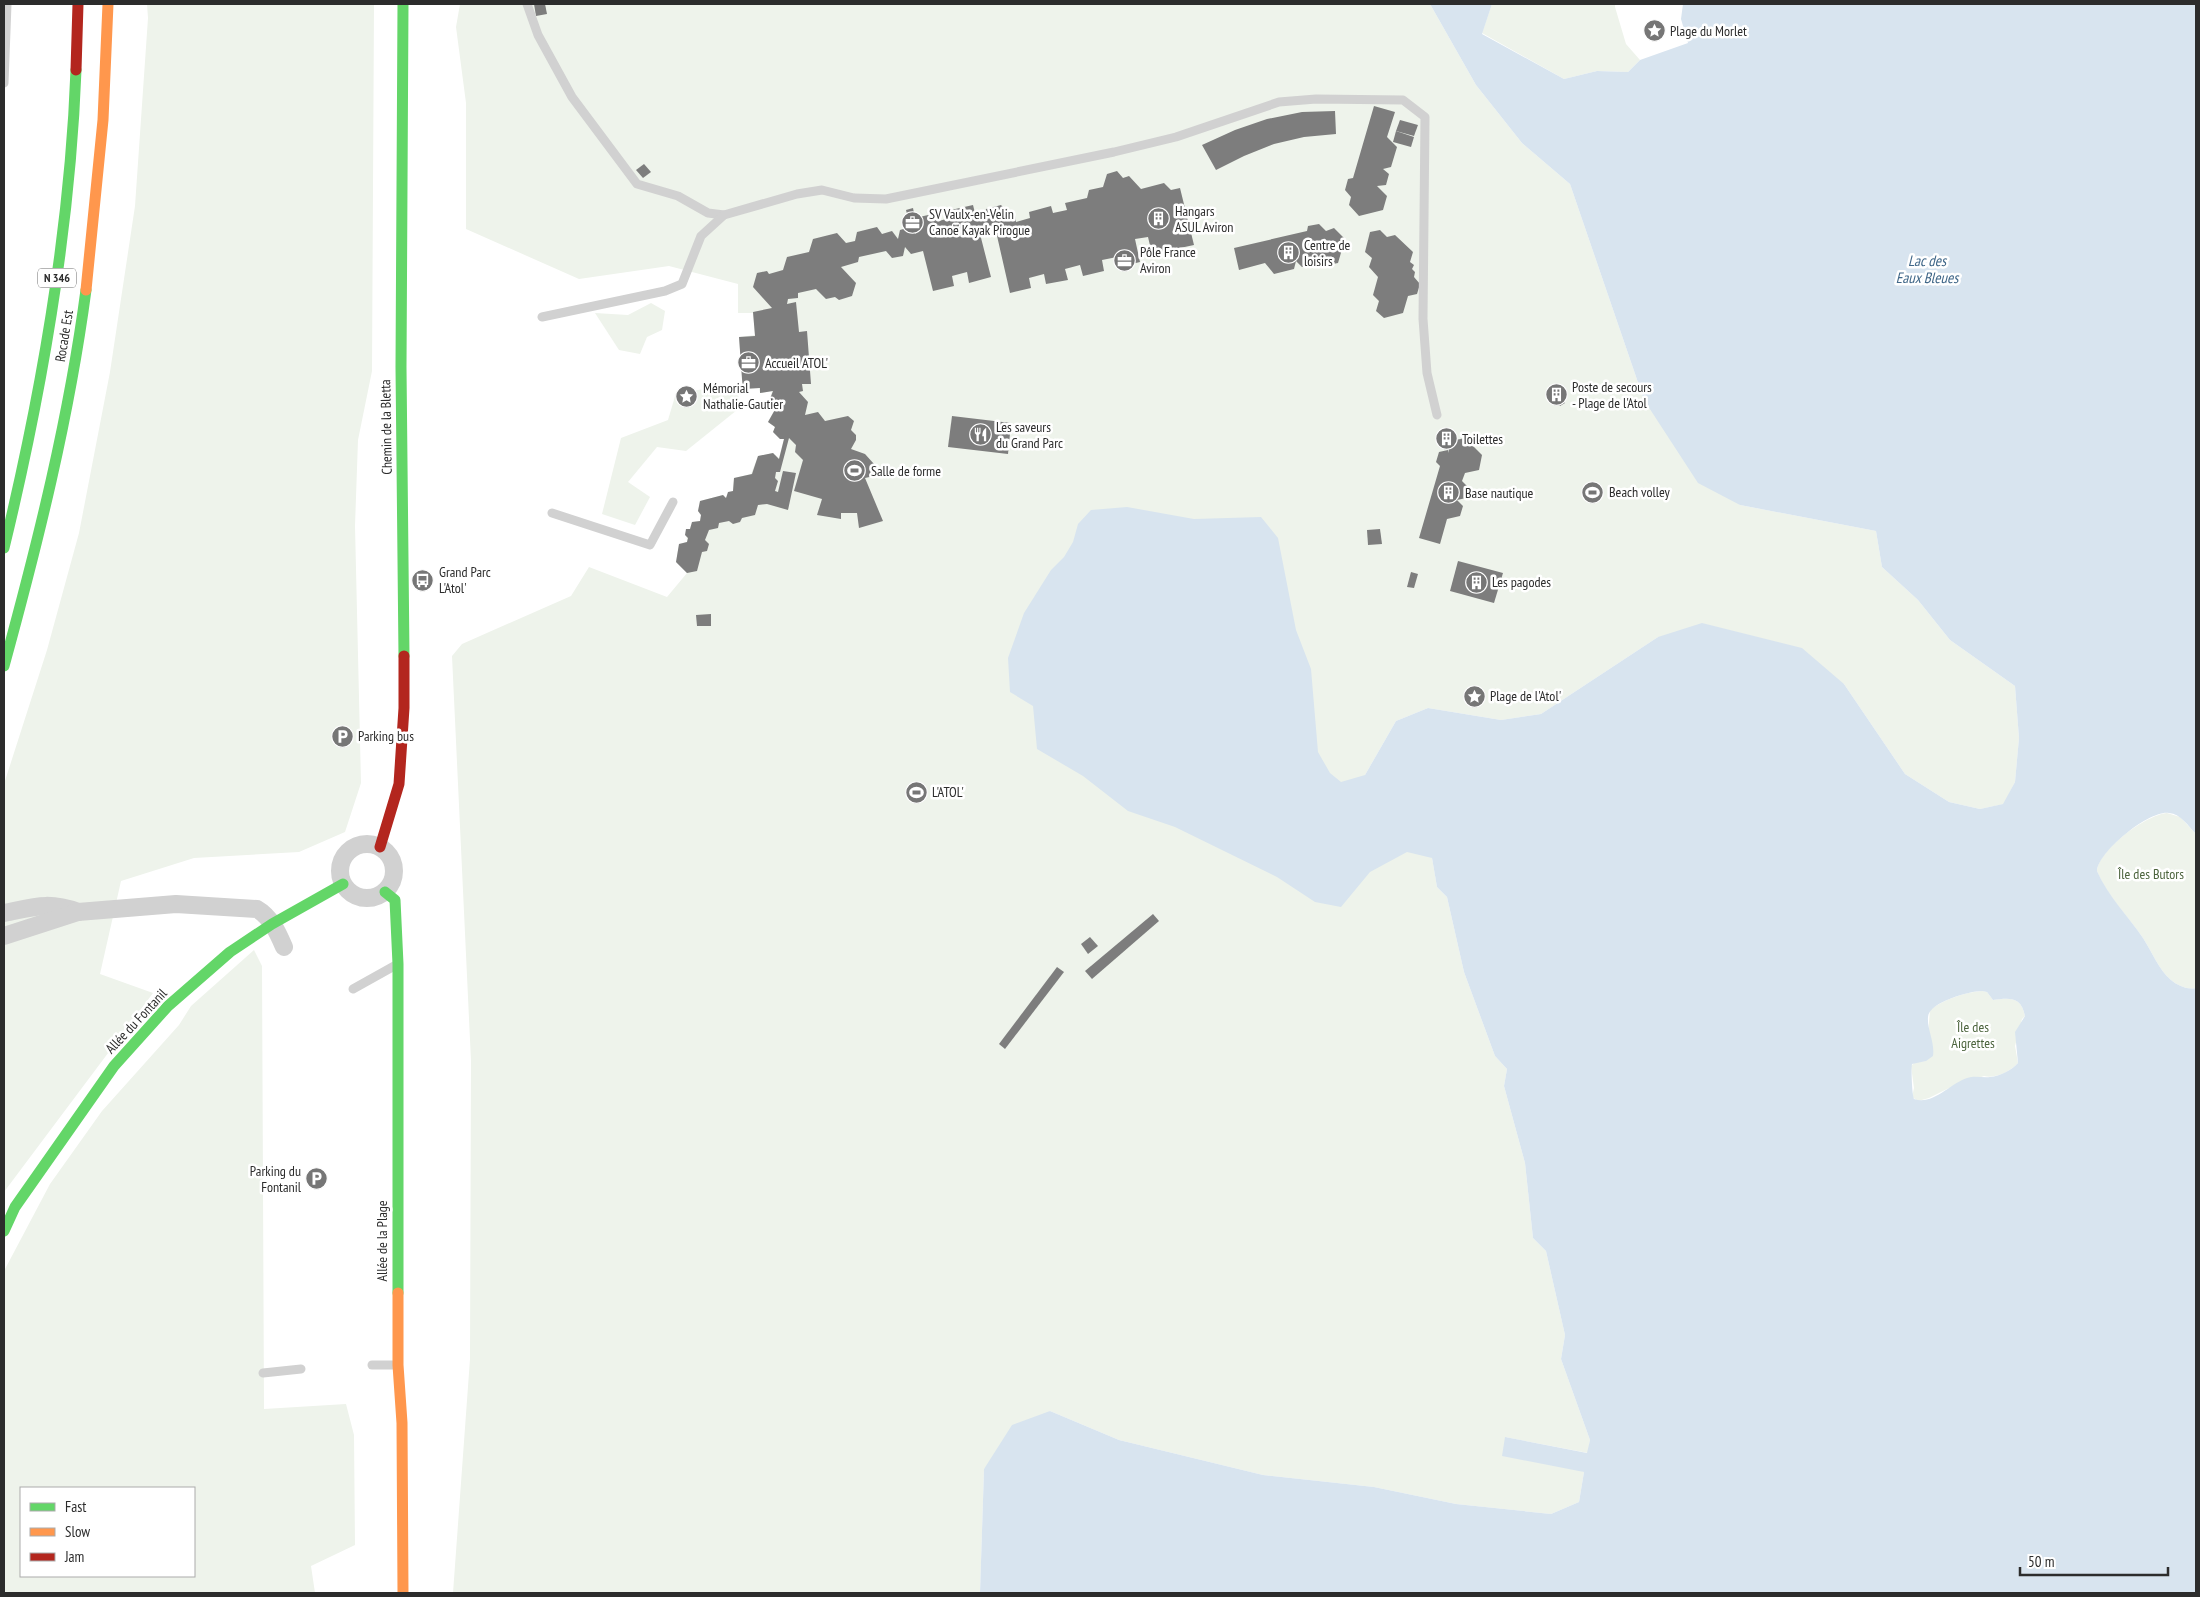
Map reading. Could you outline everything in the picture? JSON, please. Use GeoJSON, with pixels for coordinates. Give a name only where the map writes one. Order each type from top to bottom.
{"type":"FeatureCollection","features":[{"type":"Feature","properties":{"kind":"main road","name":"Rocade Est"},"geometry":{"type":"LineString","coordinates":[[4,548],[26,458],[56,288],[70,147],[78,42],[78,4]]}},
{"type":"Feature","properties":{"kind":"main road","name":"Rocade Est"},"geometry":{"type":"LineString","coordinates":[[4,666],[54,474],[75,361],[86,290],[101,156],[108,4]]}},
{"type":"Feature","properties":{"kind":"main road","name":"Chemin de la Bletta"},"geometry":{"type":"LineString","coordinates":[[380,847],[399,784],[404,708],[400,367],[403,4]]}},
{"type":"Feature","properties":{"kind":"main road","name":"Allée du Fontanil"},"geometry":{"type":"LineString","coordinates":[[4,1230],[15,1207],[114,1066],[168,1006],[230,952],[272,924],[343,884]]}},
{"type":"Feature","properties":{"kind":"main road","name":"Allée de la Plage"},"geometry":{"type":"LineString","coordinates":[[385,892],[395,900],[398,964],[398,1364],[402,1423],[403,1593]]}},
{"type":"Feature","properties":{"kind":"street"},"geometry":{"type":"LineString","coordinates":[[363,844],[380,847],[388,852],[395,868],[394,877],[385,892],[378,897],[362,899],[348,891],[343,884],[340,867],[348,852],[363,844]]}},
{"type":"Feature","properties":{"kind":"street"},"geometry":{"type":"LineString","coordinates":[[4,936],[78,912],[176,904],[257,909],[264,913],[284,946]]}},
{"type":"Feature","properties":{"kind":"street"},"geometry":{"type":"LineString","coordinates":[[4,912],[42,906],[60,906],[78,912]]}},
{"type":"Feature","properties":{"kind":"lane"},"geometry":{"type":"LineString","coordinates":[[4,83],[7,4]]}},
{"type":"Feature","properties":{"kind":"lane"},"geometry":{"type":"LineString","coordinates":[[527,4],[538,35],[572,97],[637,184],[678,196],[708,214],[724,214],[797,194],[822,190],[854,198],[886,199],[1114,152],[1176,137],[1279,102],[1316,99],[1403,100],[1425,117],[1424,319],[1427,373],[1437,414]]}},
{"type":"Feature","properties":{"kind":"lane"},"geometry":{"type":"LineString","coordinates":[[542,317],[665,291],[682,284],[701,236],[724,214]]}},
{"type":"Feature","properties":{"kind":"lane"},"geometry":{"type":"LineString","coordinates":[[552,513],[650,545],[673,502]]}},
{"type":"Feature","properties":{"kind":"lane"},"geometry":{"type":"LineString","coordinates":[[353,989],[398,964]]}},
{"type":"Feature","properties":{"kind":"lane"},"geometry":{"type":"LineString","coordinates":[[372,1366],[398,1364]]}},
{"type":"Feature","properties":{"kind":"lane"},"geometry":{"type":"LineString","coordinates":[[262,1373],[301,1369]]}},
{"type":"Feature","properties":{"kind":"green space"},"geometry":{"type":"Polygon","coordinates":[[[147,4],[374,4],[372,371],[358,440],[355,526],[361,783],[345,832],[299,852],[194,858],[121,881],[100,974],[153,993],[4,1192],[4,784],[47,650],[79,533],[110,372],[135,206],[148,18],[147,4]]]}},
{"type":"Feature","properties":{"kind":"green space","name":"L'ATOL'"},"geometry":{"type":"Polygon","coordinates":[[[460,4],[1430,4],[1476,85],[1522,143],[1570,184],[1644,400],[1740,505],[1876,531],[1882,567],[1918,600],[1950,640],[2015,686],[2019,738],[2015,782],[2004,804],[1980,809],[1949,802],[1905,774],[1844,684],[1658,637],[1541,714],[1501,720],[1428,708],[1396,721],[1365,775],[1432,858],[1437,887],[1447,897],[1464,972],[1495,1056],[1507,1069],[1504,1086],[1525,1163],[1533,1238],[1546,1251],[1565,1335],[1561,1359],[1590,1440],[1588,1453],[1505,1437],[1584,1472],[1579,1502],[1551,1514],[1456,1504],[1374,1487],[1263,1475],[1119,1440],[1050,1411],[984,1469],[980,1593],[453,1593],[470,1359],[471,1061],[452,656],[462,644],[571,596],[589,567],[667,597],[687,573],[676,562],[679,544],[687,542],[686,529],[690,529],[692,522],[700,521],[701,515],[698,511],[700,501],[723,495],[726,498],[733,491],[734,478],[751,474],[758,456],[773,453],[779,458],[784,439],[780,439],[773,432],[775,427],[768,422],[777,406],[770,399],[772,391],[760,393],[759,388],[743,389],[739,337],[755,335],[753,313],[738,313],[738,284],[669,266],[579,279],[466,229],[466,103],[456,27],[460,4]]]}},
{"type":"Feature","properties":{"kind":"green space"},"geometry":{"type":"Polygon","coordinates":[[[1492,4],[1615,4],[1626,44],[1640,60],[1628,72],[1597,71],[1564,79],[1482,33],[1492,4]]]}},
{"type":"Feature","properties":{"kind":"green space"},"geometry":{"type":"Polygon","coordinates":[[[651,303],[665,311],[662,330],[647,337],[640,354],[619,350],[595,313],[628,315],[651,303]]]}},
{"type":"Feature","properties":{"kind":"green space"},"geometry":{"type":"Polygon","coordinates":[[[734,385],[742,406],[686,451],[657,447],[628,482],[650,497],[635,525],[602,514],[621,438],[668,420],[676,393],[734,385]]]}},
{"type":"Feature","properties":{"kind":"green space","name":"Île des Butors"},"geometry":{"type":"Polygon","coordinates":[[[2167,813],[2180,817],[2196,834],[2196,988],[2180,986],[2167,976],[2143,938],[2106,889],[2097,871],[2106,853],[2125,834],[2147,820],[2167,813]]]}},
{"type":"Feature","properties":{"kind":"green space"},"geometry":{"type":"Polygon","coordinates":[[[254,950],[262,966],[264,1409],[346,1404],[354,1435],[355,1545],[311,1566],[315,1593],[4,1593],[4,1271],[50,1184],[102,1111],[179,1025],[191,1006],[254,950]]]}},
{"type":"Feature","properties":{"kind":"green space","name":"Île des Aigrettes"},"geometry":{"type":"Polygon","coordinates":[[[1982,991],[1987,992],[1993,1000],[2014,1000],[2023,1009],[2025,1016],[2022,1019],[2015,1046],[2018,1063],[2002,1074],[1984,1076],[1918,1101],[1912,1097],[1914,1088],[1911,1066],[1915,1062],[1926,1061],[1930,1010],[1955,997],[1982,991]]]}},
{"type":"Feature","properties":{"kind":"water","name":"Lac des Eaux Bleues"},"geometry":{"type":"Polygon","coordinates":[[[1430,4],[1492,4],[1482,34],[1564,79],[1597,71],[1628,72],[1640,60],[1688,43],[1681,19],[1683,4],[2196,4],[2196,834],[2184,821],[2173,814],[2160,814],[2149,818],[2115,844],[2100,863],[2097,871],[2118,906],[2143,938],[2167,976],[2180,986],[2196,988],[2196,1593],[980,1593],[984,1469],[1012,1425],[1050,1411],[1119,1440],[1263,1475],[1374,1487],[1456,1504],[1551,1514],[1579,1502],[1584,1472],[1502,1456],[1505,1437],[1587,1453],[1590,1440],[1561,1359],[1565,1335],[1546,1251],[1533,1238],[1525,1163],[1504,1086],[1507,1069],[1495,1056],[1464,972],[1447,897],[1437,887],[1432,858],[1407,852],[1370,872],[1341,907],[1315,902],[1277,877],[1175,827],[1128,811],[1083,776],[1037,749],[1033,706],[1010,692],[1008,658],[1024,613],[1051,570],[1064,557],[1073,542],[1078,524],[1091,510],[1127,507],[1194,519],[1261,517],[1278,538],[1296,630],[1311,669],[1318,752],[1330,773],[1341,782],[1365,775],[1396,721],[1428,708],[1501,720],[1541,714],[1658,637],[1702,623],[1802,648],[1844,684],[1905,774],[1949,802],[1980,809],[2003,804],[2015,782],[2019,738],[2015,686],[1950,640],[1918,600],[1882,567],[1876,531],[1740,505],[1698,483],[1644,400],[1570,184],[1522,143],[1476,85],[1430,4]],[[1976,992],[1951,998],[1942,1002],[1930,1012],[1928,1022],[1933,1056],[1926,1061],[1912,1064],[1914,1099],[1921,1100],[1934,1097],[1970,1077],[1998,1075],[2018,1063],[2015,1032],[2025,1016],[2023,1009],[2014,1000],[1993,1000],[1987,992],[1976,992]]]}},
{"type":"Feature","properties":{"kind":"building"},"geometry":{"type":"Polygon","coordinates":[[[534,4],[545,4],[547,14],[536,16],[534,4]]]}},
{"type":"Feature","properties":{"kind":"building"},"geometry":{"type":"Polygon","coordinates":[[[1374,106],[1395,112],[1387,137],[1397,147],[1391,167],[1383,169],[1389,174],[1386,185],[1377,186],[1387,196],[1383,210],[1359,216],[1349,205],[1351,197],[1345,190],[1348,179],[1353,178],[1374,106]]]}},
{"type":"Feature","properties":{"kind":"building"},"geometry":{"type":"Polygon","coordinates":[[[1335,111],[1336,134],[1304,137],[1274,144],[1216,170],[1202,145],[1235,130],[1267,119],[1302,112],[1335,111]]]}},
{"type":"Feature","properties":{"kind":"building"},"geometry":{"type":"Polygon","coordinates":[[[1400,120],[1418,125],[1414,136],[1396,131],[1400,120]]]}},
{"type":"Feature","properties":{"kind":"building"},"geometry":{"type":"Polygon","coordinates":[[[1396,131],[1414,137],[1411,147],[1393,142],[1396,131]]]}},
{"type":"Feature","properties":{"kind":"building"},"geometry":{"type":"Polygon","coordinates":[[[644,164],[651,172],[643,178],[636,170],[644,164]]]}},
{"type":"Feature","properties":{"kind":"building"},"geometry":{"type":"Polygon","coordinates":[[[1117,171],[1123,178],[1129,176],[1141,189],[1164,183],[1171,190],[1180,188],[1194,245],[1152,254],[1148,237],[1135,239],[1140,262],[1119,267],[1117,257],[1102,260],[1104,271],[1083,276],[1080,265],[1065,269],[1068,280],[1046,284],[1044,274],[1029,278],[1031,288],[1010,293],[995,227],[979,230],[991,277],[969,283],[967,272],[952,276],[954,286],[933,291],[923,251],[911,254],[905,247],[903,256],[892,258],[886,251],[859,257],[858,262],[841,267],[856,283],[852,296],[839,300],[835,297],[826,299],[816,289],[798,293],[798,298],[788,299],[787,304],[796,302],[799,332],[807,331],[811,384],[802,384],[803,391],[799,392],[808,402],[805,415],[818,412],[825,421],[848,416],[854,421],[851,430],[856,435],[856,440],[851,449],[865,454],[883,474],[865,478],[883,521],[859,528],[857,513],[841,513],[841,519],[817,515],[822,499],[794,491],[803,460],[795,452],[796,445],[789,438],[780,472],[776,472],[775,478],[778,481],[775,491],[778,492],[783,471],[796,473],[788,510],[767,504],[758,505],[755,515],[742,518],[740,522],[733,524],[729,521],[719,523],[718,528],[709,530],[705,540],[709,544],[707,551],[702,552],[697,571],[687,573],[676,562],[679,544],[687,542],[686,529],[690,529],[692,522],[700,521],[701,515],[698,511],[700,501],[723,495],[726,498],[728,492],[733,491],[734,478],[752,474],[758,456],[773,453],[779,459],[784,439],[780,439],[773,432],[775,427],[768,422],[777,406],[770,399],[773,391],[760,393],[760,388],[743,389],[739,337],[755,336],[753,312],[772,308],[753,287],[757,273],[767,271],[769,274],[783,270],[787,257],[809,252],[813,239],[837,233],[846,243],[855,241],[857,232],[877,227],[882,234],[892,231],[898,239],[900,230],[910,227],[916,234],[917,225],[910,226],[906,210],[913,208],[915,218],[937,213],[939,221],[953,217],[951,210],[973,205],[976,217],[985,215],[986,209],[1001,205],[1011,216],[1015,215],[1016,222],[1030,218],[1029,212],[1051,206],[1053,213],[1067,210],[1065,203],[1087,198],[1089,190],[1103,187],[1107,174],[1117,171]]]}},
{"type":"Feature","properties":{"kind":"building","name":"Centre de loisirs"},"geometry":{"type":"Polygon","coordinates":[[[1319,224],[1326,231],[1334,228],[1345,239],[1338,263],[1323,266],[1314,257],[1312,265],[1302,267],[1296,261],[1294,269],[1274,274],[1265,263],[1239,270],[1234,248],[1307,231],[1308,226],[1319,224]]]}},
{"type":"Feature","properties":{"kind":"building"},"geometry":{"type":"Polygon","coordinates":[[[1380,230],[1387,237],[1395,235],[1413,252],[1410,262],[1414,265],[1412,269],[1415,272],[1414,277],[1420,284],[1417,294],[1408,296],[1403,313],[1384,318],[1376,311],[1379,301],[1373,295],[1378,277],[1369,267],[1372,258],[1365,252],[1370,232],[1380,230]]]}},
{"type":"Feature","properties":{"kind":"building","name":"Poste de secours - Plage de l'Atol"},"geometry":{"type":"Polygon","coordinates":[[[1552,386],[1558,387],[1557,392],[1563,388],[1566,394],[1561,398],[1565,403],[1560,406],[1557,402],[1550,401],[1552,386]]]}},
{"type":"Feature","properties":{"kind":"building","name":"Les saveurs du Grand Parc"},"geometry":{"type":"Polygon","coordinates":[[[952,416],[1011,423],[1008,454],[948,447],[952,416]]]}},
{"type":"Feature","properties":{"kind":"building","name":"Toilettes"},"geometry":{"type":"Polygon","coordinates":[[[1444,430],[1452,432],[1448,449],[1441,447],[1444,430]]]}},
{"type":"Feature","properties":{"kind":"building","name":"Base nautique"},"geometry":{"type":"Polygon","coordinates":[[[1465,438],[1482,455],[1479,470],[1465,473],[1462,481],[1469,488],[1466,498],[1457,500],[1463,506],[1460,516],[1447,519],[1440,544],[1419,538],[1440,466],[1436,462],[1439,452],[1448,450],[1448,453],[1451,441],[1465,438]]]}},
{"type":"Feature","properties":{"kind":"building"},"geometry":{"type":"Polygon","coordinates":[[[1380,529],[1382,544],[1368,545],[1367,530],[1380,529]]]}},
{"type":"Feature","properties":{"kind":"building","name":"Les pagodes"},"geometry":{"type":"Polygon","coordinates":[[[1458,561],[1503,573],[1494,603],[1450,591],[1458,561]]]}},
{"type":"Feature","properties":{"kind":"building"},"geometry":{"type":"Polygon","coordinates":[[[1411,572],[1418,574],[1414,588],[1407,587],[1411,572]]]}},
{"type":"Feature","properties":{"kind":"building"},"geometry":{"type":"Polygon","coordinates":[[[711,614],[711,626],[697,626],[696,615],[711,614]]]}},
{"type":"Feature","properties":{"kind":"building"},"geometry":{"type":"Polygon","coordinates":[[[1153,914],[1159,921],[1092,979],[1085,971],[1153,914]]]}},
{"type":"Feature","properties":{"kind":"building"},"geometry":{"type":"Polygon","coordinates":[[[1090,937],[1098,946],[1088,954],[1081,944],[1090,937]]]}},
{"type":"Feature","properties":{"kind":"building"},"geometry":{"type":"Polygon","coordinates":[[[1057,967],[1064,972],[1005,1049],[999,1044],[1057,967]]]}},
{"type":"Feature","properties":{"kind":"traffic: fast"},"geometry":{"type":"LineString","coordinates":[[403,4],[401,367],[404,656]]}},
{"type":"Feature","properties":{"kind":"traffic: fast"},"geometry":{"type":"LineString","coordinates":[[4,548],[30,430],[52,311],[68,191],[76,70]]}},
{"type":"Feature","properties":{"kind":"traffic: fast"},"geometry":{"type":"LineString","coordinates":[[4,666],[29,573],[62,433],[86,290]]}},
{"type":"Feature","properties":{"kind":"traffic: fast"},"geometry":{"type":"LineString","coordinates":[[4,1231],[15,1207],[114,1066],[168,1006],[230,952],[272,924],[343,884]]}},
{"type":"Feature","properties":{"kind":"traffic: fast"},"geometry":{"type":"LineString","coordinates":[[385,892],[395,900],[398,964],[398,1293]]}},
{"type":"Feature","properties":{"kind":"traffic: slow"},"geometry":{"type":"LineString","coordinates":[[86,290],[103,120],[108,4]]}},
{"type":"Feature","properties":{"kind":"traffic: slow"},"geometry":{"type":"LineString","coordinates":[[398,1293],[398,1365],[402,1423],[403,1593]]}},
{"type":"Feature","properties":{"kind":"traffic: jam"},"geometry":{"type":"LineString","coordinates":[[76,70],[78,4]]}},
{"type":"Feature","properties":{"kind":"traffic: jam"},"geometry":{"type":"LineString","coordinates":[[380,847],[399,784],[404,708],[404,656]]}},
{"type":"Feature","properties":{"kind":"place","name":"Plage du Morlet"},"geometry":{"type":"Point","coordinates":[1654,31]}},
{"type":"Feature","properties":{"kind":"place","name":"Hangars ASUL Aviron"},"geometry":{"type":"Point","coordinates":[1159,219]}},
{"type":"Feature","properties":{"kind":"place","name":"SV Vaulx-en-Velin Canoë Kayak Pirogue"},"geometry":{"type":"Point","coordinates":[913,222]}},
{"type":"Feature","properties":{"kind":"place","name":"Centre de loisirs"},"geometry":{"type":"Point","coordinates":[1288,253]}},
{"type":"Feature","properties":{"kind":"place","name":"Pôle France Aviron"},"geometry":{"type":"Point","coordinates":[1124,260]}},
{"type":"Feature","properties":{"kind":"place","name":"Accueil ATOL'"},"geometry":{"type":"Point","coordinates":[749,363]}},
{"type":"Feature","properties":{"kind":"place","name":"Poste de secours - Plage de l'Atol"},"geometry":{"type":"Point","coordinates":[1556,395]}},
{"type":"Feature","properties":{"kind":"place","name":"Mémorial Nathalie-Gautier"},"geometry":{"type":"Point","coordinates":[687,396]}},
{"type":"Feature","properties":{"kind":"place","name":"Les saveurs du Grand Parc"},"geometry":{"type":"Point","coordinates":[980,435]}},
{"type":"Feature","properties":{"kind":"place","name":"Toilettes"},"geometry":{"type":"Point","coordinates":[1446,439]}},
{"type":"Feature","properties":{"kind":"place","name":"Salle de forme"},"geometry":{"type":"Point","coordinates":[855,471]}},
{"type":"Feature","properties":{"kind":"place","name":"Beach volley"},"geometry":{"type":"Point","coordinates":[1593,492]}},
{"type":"Feature","properties":{"kind":"place","name":"Base nautique"},"geometry":{"type":"Point","coordinates":[1449,493]}},
{"type":"Feature","properties":{"kind":"place","name":"Grand Parc L'Atol'"},"geometry":{"type":"Point","coordinates":[423,580]}},
{"type":"Feature","properties":{"kind":"place","name":"Les pagodes"},"geometry":{"type":"Point","coordinates":[1476,582]}},
{"type":"Feature","properties":{"kind":"place","name":"Plage de l'Atol'"},"geometry":{"type":"Point","coordinates":[1474,696]}},
{"type":"Feature","properties":{"kind":"place","name":"Parking bus"},"geometry":{"type":"Point","coordinates":[342,736]}},
{"type":"Feature","properties":{"kind":"place","name":"L'ATOL'"},"geometry":{"type":"Point","coordinates":[916,792]}},
{"type":"Feature","properties":{"kind":"place","name":"Parking du Fontanil"},"geometry":{"type":"Point","coordinates":[317,1179]}}]}
